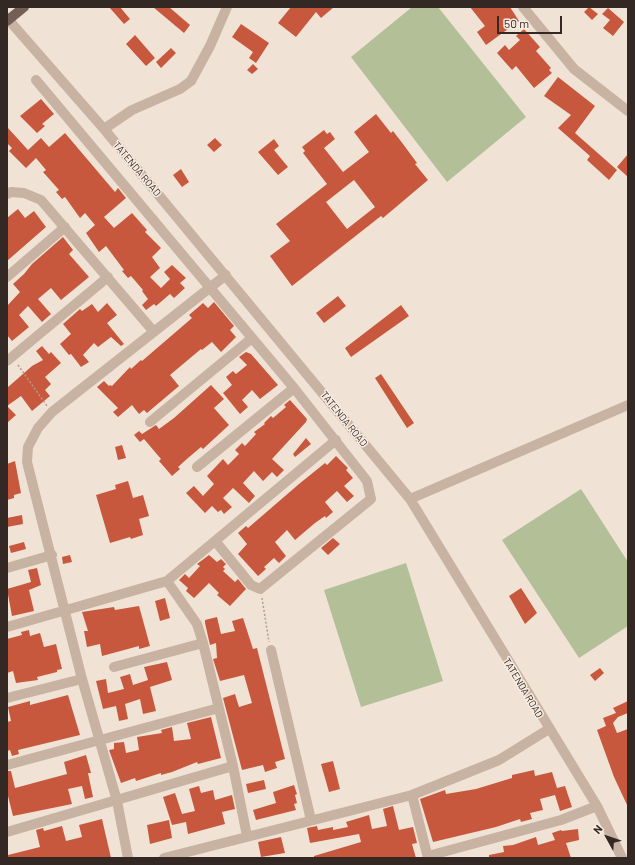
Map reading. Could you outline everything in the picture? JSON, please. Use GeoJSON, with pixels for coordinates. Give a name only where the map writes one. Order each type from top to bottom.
{"type":"FeatureCollection","features":[{"type":"Feature","properties":{"kind":"main road"},"geometry":{"type":"LineString","coordinates":[[8,19],[24,7]]}},
{"type":"Feature","properties":{"kind":"street"},"geometry":{"type":"LineString","coordinates":[[104,129],[132,110],[180,89],[191,81],[210,46],[227,7]]}},
{"type":"Feature","properties":{"kind":"street"},"geometry":{"type":"LineString","coordinates":[[523,7],[574,69],[628,111]]}},
{"type":"Feature","properties":{"kind":"street","name":"TATENDA ROAD"},"geometry":{"type":"LineString","coordinates":[[8,19],[104,129],[410,499],[548,730],[597,806],[622,858]]}},
{"type":"Feature","properties":{"kind":"street"},"geometry":{"type":"LineString","coordinates":[[36,80],[294,388],[367,481],[371,499],[260,589],[251,585],[216,542]]}},
{"type":"Feature","properties":{"kind":"street"},"geometry":{"type":"LineString","coordinates":[[7,194],[11,192],[24,194],[41,200],[154,332]]}},
{"type":"Feature","properties":{"kind":"street"},"geometry":{"type":"LineString","coordinates":[[7,277],[65,227]]}},
{"type":"Feature","properties":{"kind":"street"},"geometry":{"type":"LineString","coordinates":[[128,858],[117,801],[82,679],[52,555],[27,462],[28,447],[38,428],[52,412],[226,275]]}},
{"type":"Feature","properties":{"kind":"street"},"geometry":{"type":"LineString","coordinates":[[10,359],[108,277]]}},
{"type":"Feature","properties":{"kind":"street"},"geometry":{"type":"LineString","coordinates":[[150,422],[252,338]]}},
{"type":"Feature","properties":{"kind":"street"},"geometry":{"type":"LineString","coordinates":[[197,467],[294,388]]}},
{"type":"Feature","properties":{"kind":"street"},"geometry":{"type":"LineString","coordinates":[[410,499],[628,405]]}},
{"type":"Feature","properties":{"kind":"street"},"geometry":{"type":"LineString","coordinates":[[7,627],[167,581],[216,542],[336,440]]}},
{"type":"Feature","properties":{"kind":"street"},"geometry":{"type":"LineString","coordinates":[[7,568],[52,555]]}},
{"type":"Feature","properties":{"kind":"street"},"geometry":{"type":"LineString","coordinates":[[167,581],[197,624],[203,643],[233,766],[247,836]]}},
{"type":"Feature","properties":{"kind":"street"},"geometry":{"type":"LineString","coordinates":[[114,666],[203,643]]}},
{"type":"Feature","properties":{"kind":"street"},"geometry":{"type":"LineString","coordinates":[[271,650],[311,820]]}},
{"type":"Feature","properties":{"kind":"street"},"geometry":{"type":"LineString","coordinates":[[7,698],[82,679]]}},
{"type":"Feature","properties":{"kind":"street"},"geometry":{"type":"LineString","coordinates":[[7,765],[219,708]]}},
{"type":"Feature","properties":{"kind":"street"},"geometry":{"type":"LineString","coordinates":[[164,858],[202,854],[247,836],[412,795],[499,760],[548,730]]}},
{"type":"Feature","properties":{"kind":"street"},"geometry":{"type":"LineString","coordinates":[[7,832],[233,766]]}},
{"type":"Feature","properties":{"kind":"street"},"geometry":{"type":"LineString","coordinates":[[412,795],[428,857],[561,820],[597,806]]}},
{"type":"Feature","properties":{"kind":"path"},"geometry":{"type":"LineString","coordinates":[[10,359],[52,412]]}},
{"type":"Feature","properties":{"kind":"path"},"geometry":{"type":"LineString","coordinates":[[260,589],[271,650]]}},
{"type":"Feature","properties":{"kind":"green space"},"geometry":{"type":"Polygon","coordinates":[[[412,7],[438,7],[526,117],[447,182],[351,57],[412,7]]]}},
{"type":"Feature","properties":{"kind":"green space"},"geometry":{"type":"Polygon","coordinates":[[[581,489],[628,562],[628,626],[579,658],[502,540],[581,489]]]}},
{"type":"Feature","properties":{"kind":"green space"},"geometry":{"type":"Polygon","coordinates":[[[406,563],[443,681],[361,707],[324,590],[406,563]]]}},
{"type":"Feature","properties":{"kind":"building"},"geometry":{"type":"Polygon","coordinates":[[[109,7],[120,7],[130,19],[124,24],[109,7]]]}},
{"type":"Feature","properties":{"kind":"building"},"geometry":{"type":"Polygon","coordinates":[[[153,7],[169,7],[190,25],[184,33],[153,7]]]}},
{"type":"Feature","properties":{"kind":"building"},"geometry":{"type":"Polygon","coordinates":[[[291,7],[334,7],[321,18],[316,12],[296,37],[278,23],[291,7]]]}},
{"type":"Feature","properties":{"kind":"building"},"geometry":{"type":"Polygon","coordinates":[[[470,7],[510,7],[519,21],[486,45],[477,32],[485,26],[470,7]]]}},
{"type":"Feature","properties":{"kind":"building"},"geometry":{"type":"Polygon","coordinates":[[[589,7],[598,14],[592,20],[584,12],[589,7]]]}},
{"type":"Feature","properties":{"kind":"building"},"geometry":{"type":"Polygon","coordinates":[[[608,8],[624,22],[613,36],[603,28],[610,20],[602,14],[608,8]]]}},
{"type":"Feature","properties":{"kind":"building"},"geometry":{"type":"Polygon","coordinates":[[[241,24],[269,43],[256,63],[249,58],[253,52],[232,37],[241,24]]]}},
{"type":"Feature","properties":{"kind":"building"},"geometry":{"type":"Polygon","coordinates":[[[524,29],[540,47],[536,51],[551,68],[549,70],[552,73],[534,88],[516,66],[512,70],[497,53],[505,45],[509,50],[520,40],[516,36],[524,29]]]}},
{"type":"Feature","properties":{"kind":"building"},"geometry":{"type":"Polygon","coordinates":[[[135,35],[155,58],[146,66],[126,44],[135,35]]]}},
{"type":"Feature","properties":{"kind":"building"},"geometry":{"type":"Polygon","coordinates":[[[171,48],[176,53],[161,68],[156,62],[171,48]]]}},
{"type":"Feature","properties":{"kind":"building"},"geometry":{"type":"Polygon","coordinates":[[[253,64],[258,69],[252,74],[247,70],[253,64]]]}},
{"type":"Feature","properties":{"kind":"building"},"geometry":{"type":"Polygon","coordinates":[[[558,77],[595,106],[575,133],[617,170],[609,180],[587,160],[590,156],[558,128],[571,115],[544,96],[558,77]]]}},
{"type":"Feature","properties":{"kind":"building"},"geometry":{"type":"Polygon","coordinates":[[[41,99],[54,114],[42,124],[45,126],[37,133],[20,116],[41,99]]]}},
{"type":"Feature","properties":{"kind":"building"},"geometry":{"type":"Polygon","coordinates":[[[376,114],[391,133],[393,131],[417,163],[415,164],[428,180],[383,218],[381,216],[292,286],[270,256],[290,241],[276,224],[327,184],[303,153],[305,151],[302,147],[324,130],[327,134],[330,132],[335,139],[324,148],[343,172],[369,152],[354,132],[376,114]],[[354,180],[326,202],[347,229],[375,207],[354,180]]]}},
{"type":"Feature","properties":{"kind":"building"},"geometry":{"type":"Polygon","coordinates":[[[7,127],[28,150],[41,138],[49,147],[65,133],[115,192],[118,188],[126,198],[104,217],[114,228],[132,213],[147,230],[145,232],[161,248],[152,257],[160,268],[150,277],[161,288],[170,279],[164,272],[172,265],[186,278],[180,283],[185,288],[174,298],[170,294],[156,306],[154,304],[146,310],[142,305],[148,299],[142,291],[143,290],[131,276],[128,278],[122,271],[124,270],[106,246],[99,252],[86,233],[95,225],[85,213],[80,218],[65,197],[62,199],[56,192],[59,190],[43,172],[46,170],[36,158],[26,168],[9,151],[12,148],[7,143],[7,127]]]}},
{"type":"Feature","properties":{"kind":"building"},"geometry":{"type":"Polygon","coordinates":[[[215,138],[222,145],[214,152],[207,145],[215,138]]]}},
{"type":"Feature","properties":{"kind":"building"},"geometry":{"type":"Polygon","coordinates":[[[274,139],[279,146],[274,150],[288,167],[278,175],[258,152],[274,139]]]}},
{"type":"Feature","properties":{"kind":"building"},"geometry":{"type":"Polygon","coordinates":[[[628,154],[628,177],[617,167],[628,154]]]}},
{"type":"Feature","properties":{"kind":"building"},"geometry":{"type":"Polygon","coordinates":[[[181,169],[189,182],[182,187],[173,175],[181,169]]]}},
{"type":"Feature","properties":{"kind":"building"},"geometry":{"type":"Polygon","coordinates":[[[18,209],[25,218],[34,211],[46,227],[7,261],[7,218],[18,209]]]}},
{"type":"Feature","properties":{"kind":"building"},"geometry":{"type":"Polygon","coordinates":[[[63,237],[73,250],[69,254],[89,277],[61,300],[51,288],[38,299],[51,314],[42,322],[28,306],[19,315],[29,327],[12,341],[7,335],[7,306],[20,292],[13,284],[32,264],[63,237]]]}},
{"type":"Feature","properties":{"kind":"building"},"geometry":{"type":"Polygon","coordinates":[[[338,296],[346,306],[324,323],[316,313],[338,296]]]}},
{"type":"Feature","properties":{"kind":"building"},"geometry":{"type":"Polygon","coordinates":[[[214,302],[234,326],[230,330],[236,337],[221,352],[212,342],[202,350],[201,349],[170,375],[179,386],[147,413],[144,410],[139,414],[132,405],[118,417],[113,412],[118,408],[97,387],[104,381],[109,386],[112,386],[130,367],[131,369],[141,360],[142,361],[192,318],[189,315],[203,303],[208,308],[214,302]]]}},
{"type":"Feature","properties":{"kind":"building"},"geometry":{"type":"Polygon","coordinates":[[[107,303],[117,315],[107,323],[124,344],[121,346],[111,337],[98,347],[94,343],[83,355],[89,362],[81,367],[71,354],[69,355],[60,344],[71,334],[63,324],[80,309],[82,311],[92,304],[98,312],[107,303]]]}},
{"type":"Feature","properties":{"kind":"building"},"geometry":{"type":"Polygon","coordinates":[[[401,305],[409,316],[351,357],[345,348],[401,305]]]}},
{"type":"Feature","properties":{"kind":"building"},"geometry":{"type":"Polygon","coordinates":[[[42,346],[49,354],[51,352],[61,363],[45,377],[51,384],[45,390],[50,396],[32,411],[21,396],[7,406],[7,388],[32,366],[43,360],[36,351],[42,346]]]}},
{"type":"Feature","properties":{"kind":"building"},"geometry":{"type":"Polygon","coordinates":[[[246,352],[251,354],[278,385],[260,399],[252,390],[242,400],[248,407],[240,414],[223,393],[232,385],[226,377],[233,371],[236,374],[247,365],[239,357],[246,352]]]}},
{"type":"Feature","properties":{"kind":"building"},"geometry":{"type":"Polygon","coordinates":[[[381,374],[414,423],[407,428],[375,378],[381,374]]]}},
{"type":"Feature","properties":{"kind":"building"},"geometry":{"type":"Polygon","coordinates":[[[211,385],[224,399],[214,408],[229,425],[203,449],[201,447],[188,458],[178,467],[180,469],[172,476],[159,461],[161,459],[144,439],[140,442],[134,435],[139,431],[142,434],[156,425],[159,429],[174,418],[211,385]]]}},
{"type":"Feature","properties":{"kind":"building"},"geometry":{"type":"Polygon","coordinates":[[[290,400],[307,419],[306,422],[272,459],[284,470],[277,477],[272,472],[263,481],[254,471],[243,483],[255,496],[249,503],[233,488],[223,498],[232,507],[224,514],[221,510],[218,512],[212,506],[205,513],[186,493],[194,486],[203,496],[214,484],[207,476],[223,459],[228,465],[239,454],[235,450],[242,443],[245,446],[256,434],[254,432],[265,424],[264,423],[271,416],[273,418],[286,407],[284,405],[290,400]]]}},
{"type":"Feature","properties":{"kind":"building"},"geometry":{"type":"Polygon","coordinates":[[[7,406],[16,415],[7,423],[7,406]]]}},
{"type":"Feature","properties":{"kind":"building"},"geometry":{"type":"Polygon","coordinates":[[[306,438],[311,444],[295,457],[293,454],[306,438]]]}},
{"type":"Feature","properties":{"kind":"building"},"geometry":{"type":"Polygon","coordinates":[[[122,445],[126,458],[118,460],[115,447],[122,445]]]}},
{"type":"Feature","properties":{"kind":"building"},"geometry":{"type":"Polygon","coordinates":[[[336,456],[348,468],[346,470],[353,478],[344,486],[354,496],[347,502],[337,491],[325,502],[333,512],[326,518],[325,516],[315,523],[295,540],[287,530],[275,542],[286,556],[279,563],[274,558],[264,567],[266,569],[258,576],[238,554],[247,544],[238,533],[246,526],[248,528],[299,484],[325,463],[327,465],[336,456]]]}},
{"type":"Feature","properties":{"kind":"building"},"geometry":{"type":"Polygon","coordinates":[[[15,461],[21,493],[14,495],[14,498],[7,500],[7,464],[15,461]]]}},
{"type":"Feature","properties":{"kind":"building"},"geometry":{"type":"Polygon","coordinates":[[[128,481],[133,498],[143,495],[149,516],[139,519],[143,535],[110,543],[96,495],[116,489],[115,485],[128,481]]]}},
{"type":"Feature","properties":{"kind":"building"},"geometry":{"type":"Polygon","coordinates":[[[22,515],[23,524],[7,527],[7,518],[22,515]]]}},
{"type":"Feature","properties":{"kind":"building"},"geometry":{"type":"Polygon","coordinates":[[[333,538],[340,544],[328,555],[321,548],[333,538]]]}},
{"type":"Feature","properties":{"kind":"building"},"geometry":{"type":"Polygon","coordinates":[[[24,542],[26,549],[11,553],[9,546],[24,542]]]}},
{"type":"Feature","properties":{"kind":"building"},"geometry":{"type":"Polygon","coordinates":[[[70,555],[72,562],[63,564],[62,557],[70,555]]]}},
{"type":"Feature","properties":{"kind":"building"},"geometry":{"type":"Polygon","coordinates":[[[209,555],[217,562],[221,559],[226,564],[223,567],[225,569],[223,571],[235,582],[238,579],[246,589],[230,606],[217,595],[219,593],[209,583],[194,598],[186,591],[188,588],[179,580],[185,574],[189,578],[200,566],[197,564],[209,555]]]}},
{"type":"Feature","properties":{"kind":"building"},"geometry":{"type":"Polygon","coordinates":[[[37,568],[41,585],[29,590],[34,611],[12,616],[7,589],[31,582],[28,570],[37,568]]]}},
{"type":"Feature","properties":{"kind":"building"},"geometry":{"type":"Polygon","coordinates":[[[521,588],[537,613],[525,624],[509,596],[521,588]]]}},
{"type":"Feature","properties":{"kind":"building"},"geometry":{"type":"Polygon","coordinates":[[[165,598],[170,618],[160,621],[155,601],[165,598]]]}},
{"type":"Feature","properties":{"kind":"building"},"geometry":{"type":"Polygon","coordinates":[[[139,606],[150,646],[139,649],[139,646],[102,656],[100,644],[87,647],[84,631],[88,631],[82,612],[114,607],[115,610],[139,606]]]}},
{"type":"Feature","properties":{"kind":"building"},"geometry":{"type":"Polygon","coordinates":[[[217,617],[221,634],[235,631],[232,621],[243,618],[253,649],[257,648],[285,759],[275,762],[277,768],[265,772],[263,765],[242,770],[223,698],[235,694],[239,707],[252,703],[244,675],[220,681],[213,659],[217,658],[216,643],[210,645],[205,623],[205,620],[217,617]]]}},
{"type":"Feature","properties":{"kind":"building"},"geometry":{"type":"Polygon","coordinates":[[[29,630],[30,636],[40,633],[44,647],[56,644],[62,669],[57,670],[57,672],[37,677],[38,680],[16,683],[13,671],[7,673],[7,639],[22,635],[21,632],[29,630]]]}},
{"type":"Feature","properties":{"kind":"building"},"geometry":{"type":"Polygon","coordinates":[[[167,662],[172,680],[150,687],[156,711],[143,714],[140,699],[125,704],[128,719],[119,721],[116,706],[103,709],[96,681],[106,679],[108,693],[124,689],[120,677],[130,674],[133,685],[148,680],[144,667],[167,662]]]}},
{"type":"Feature","properties":{"kind":"building"},"geometry":{"type":"Polygon","coordinates":[[[600,668],[604,673],[595,681],[590,675],[600,668]]]}},
{"type":"Feature","properties":{"kind":"building"},"geometry":{"type":"Polygon","coordinates":[[[68,695],[80,735],[18,750],[19,754],[12,756],[10,750],[7,751],[7,722],[11,721],[8,707],[30,701],[30,705],[68,695]]]}},
{"type":"Feature","properties":{"kind":"building"},"geometry":{"type":"Polygon","coordinates":[[[628,701],[628,713],[618,717],[613,723],[617,733],[628,729],[628,807],[614,777],[597,730],[606,726],[603,718],[616,713],[613,708],[628,701]]]}},
{"type":"Feature","properties":{"kind":"building"},"geometry":{"type":"Polygon","coordinates":[[[211,717],[221,758],[198,764],[197,762],[161,775],[161,773],[136,781],[135,778],[121,783],[109,750],[114,749],[114,743],[124,742],[126,753],[139,750],[137,737],[162,733],[161,730],[172,727],[174,741],[191,739],[187,723],[211,717]]]}},
{"type":"Feature","properties":{"kind":"building"},"geometry":{"type":"Polygon","coordinates":[[[86,755],[91,773],[88,773],[93,797],[85,799],[82,786],[68,789],[72,804],[13,816],[7,792],[7,771],[11,771],[15,788],[67,774],[64,762],[86,755]]]}},
{"type":"Feature","properties":{"kind":"building"},"geometry":{"type":"Polygon","coordinates":[[[333,761],[340,789],[329,792],[321,764],[333,761]]]}},
{"type":"Feature","properties":{"kind":"building"},"geometry":{"type":"Polygon","coordinates":[[[534,770],[535,776],[552,772],[557,788],[565,786],[572,807],[560,811],[555,795],[540,799],[543,810],[530,813],[532,819],[521,822],[520,819],[496,827],[433,842],[420,799],[445,790],[446,794],[476,789],[512,778],[512,775],[534,770]]]}},
{"type":"Feature","properties":{"kind":"building"},"geometry":{"type":"Polygon","coordinates":[[[264,780],[266,789],[248,793],[246,784],[264,780]]]}},
{"type":"Feature","properties":{"kind":"building"},"geometry":{"type":"Polygon","coordinates":[[[294,785],[297,794],[295,795],[297,803],[294,804],[296,810],[256,820],[253,810],[276,803],[273,792],[294,785]]]}},
{"type":"Feature","properties":{"kind":"building"},"geometry":{"type":"Polygon","coordinates":[[[199,786],[201,793],[213,790],[215,800],[232,795],[235,809],[222,812],[225,824],[188,834],[186,822],[172,825],[163,797],[175,793],[182,814],[195,811],[189,789],[199,786]]]}},
{"type":"Feature","properties":{"kind":"building"},"geometry":{"type":"Polygon","coordinates":[[[393,806],[399,830],[413,827],[417,843],[412,844],[416,858],[314,858],[314,856],[361,842],[359,834],[310,843],[307,828],[317,826],[318,830],[333,827],[333,830],[348,827],[346,822],[369,815],[372,829],[387,826],[383,809],[393,806]]]}},
{"type":"Feature","properties":{"kind":"building"},"geometry":{"type":"Polygon","coordinates":[[[102,819],[111,858],[8,858],[8,855],[40,847],[36,830],[43,828],[44,831],[62,826],[66,841],[82,837],[79,825],[102,819]]]}},
{"type":"Feature","properties":{"kind":"building"},"geometry":{"type":"Polygon","coordinates":[[[169,820],[172,838],[150,844],[147,825],[169,820]]]}},
{"type":"Feature","properties":{"kind":"building"},"geometry":{"type":"Polygon","coordinates":[[[578,829],[579,840],[566,843],[571,858],[489,858],[489,855],[504,852],[503,846],[513,845],[536,837],[538,845],[555,840],[552,833],[561,830],[578,829]]]}},
{"type":"Feature","properties":{"kind":"building"},"geometry":{"type":"Polygon","coordinates":[[[281,837],[285,853],[261,857],[258,842],[281,837]]]}}]}
